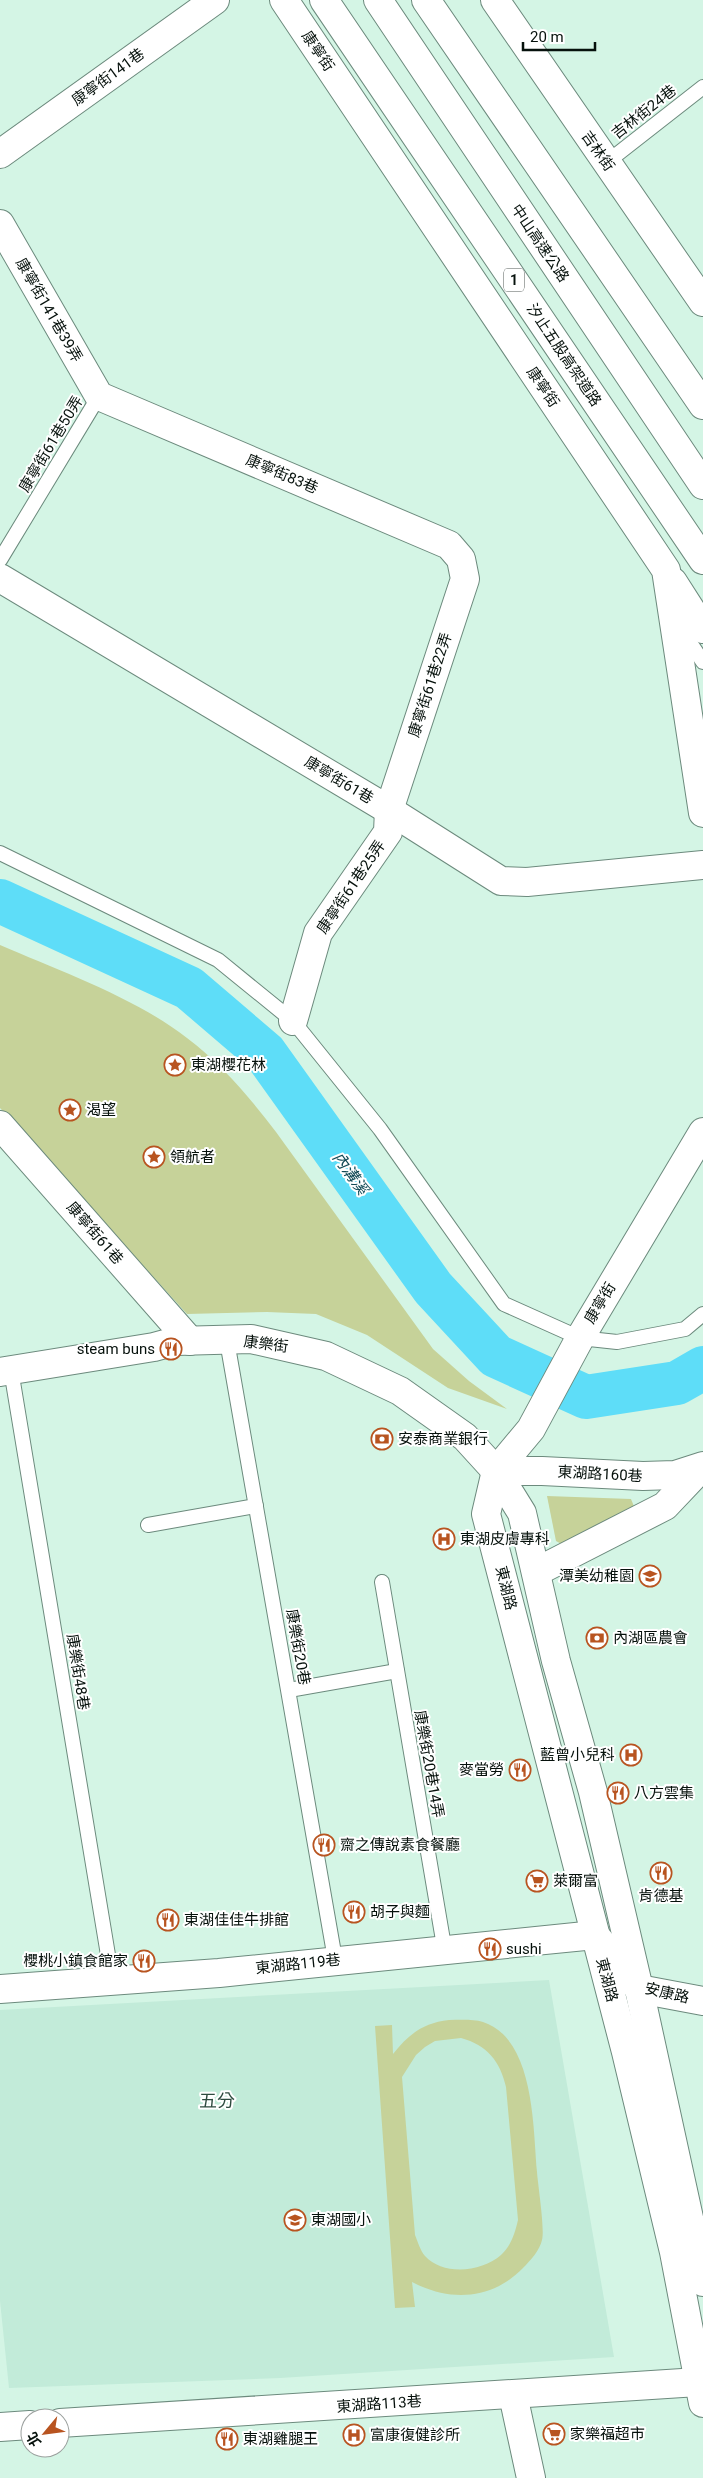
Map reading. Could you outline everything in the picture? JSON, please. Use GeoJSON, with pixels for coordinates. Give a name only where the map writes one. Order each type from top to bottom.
{"type":"FeatureCollection","features":[{"type":"Feature","properties":{"kind":"main road","name":"康寧街141巷"},"geometry":{"type":"LineString","coordinates":[[0,154],[216,0]]}},
{"type":"Feature","properties":{"kind":"main road","name":"康寧街"},"geometry":{"type":"LineString","coordinates":[[284,0],[666,570],[703,813]]}},
{"type":"Feature","properties":{"kind":"main road","name":"汐止五股高架道路"},"geometry":{"type":"LineString","coordinates":[[324,0],[703,560]]}},
{"type":"Feature","properties":{"kind":"main road","name":"中山高速公路"},"geometry":{"type":"LineString","coordinates":[[378,0],[703,485]]}},
{"type":"Feature","properties":{"kind":"main road"},"geometry":{"type":"LineString","coordinates":[[426,0],[703,373]]}},
{"type":"Feature","properties":{"kind":"main road"},"geometry":{"type":"LineString","coordinates":[[426,0],[703,405]]}},
{"type":"Feature","properties":{"kind":"main road","name":"吉林街"},"geometry":{"type":"LineString","coordinates":[[495,0],[703,302]]}},
{"type":"Feature","properties":{"kind":"main road","name":"康寧街141巷39弄"},"geometry":{"type":"LineString","coordinates":[[0,224],[98,396]]}},
{"type":"Feature","properties":{"kind":"main road","name":"康寧街83巷"},"geometry":{"type":"LineString","coordinates":[[98,396],[448,545],[461,559]]}},
{"type":"Feature","properties":{"kind":"main road","name":"康寧街61巷22弄"},"geometry":{"type":"LineString","coordinates":[[389,810],[465,579],[461,559]]}},
{"type":"Feature","properties":{"kind":"main road"},"geometry":{"type":"LineString","coordinates":[[666,570],[703,629]]}},
{"type":"Feature","properties":{"kind":"main road","name":"康寧街61巷"},"geometry":{"type":"LineString","coordinates":[[0,578],[389,810],[501,881],[527,882],[703,865]]}},
{"type":"Feature","properties":{"kind":"main road","name":"康寧街61巷25弄"},"geometry":{"type":"LineString","coordinates":[[294,1021],[318,933],[388,832],[389,810]]}},
{"type":"Feature","properties":{"kind":"main road","name":"康寧街61巷"},"geometry":{"type":"LineString","coordinates":[[0,1125],[190,1341]]}},
{"type":"Feature","properties":{"kind":"main road","name":"康寧街"},"geometry":{"type":"LineString","coordinates":[[496,1472],[534,1422],[575,1347],[703,1132]]}},
{"type":"Feature","properties":{"kind":"main road","name":"康樂街"},"geometry":{"type":"LineString","coordinates":[[6,1371],[154,1347],[176,1341],[252,1339],[312,1351],[400,1391],[465,1437],[496,1472]]}},
{"type":"Feature","properties":{"kind":"main road"},"geometry":{"type":"LineString","coordinates":[[536,1572],[665,1506],[703,1466]]}},
{"type":"Feature","properties":{"kind":"main road","name":"東湖路160巷"},"geometry":{"type":"LineString","coordinates":[[496,1472],[542,1471],[643,1476],[675,1475],[703,1466]]}},
{"type":"Feature","properties":{"kind":"main road","name":"東湖路"},"geometry":{"type":"LineString","coordinates":[[496,1472],[522,1513],[556,1661],[593,1792],[702,2266]]}},
{"type":"Feature","properties":{"kind":"main road","name":"東湖路"},"geometry":{"type":"LineString","coordinates":[[496,1472],[486,1514],[595,1935],[674,2252],[701,2389]]}},
{"type":"Feature","properties":{"kind":"main road","name":"東湖路119巷"},"geometry":{"type":"LineString","coordinates":[[0,1989],[219,1972],[335,1959],[445,1952],[595,1935]]}},
{"type":"Feature","properties":{"kind":"main road","name":"安康路"},"geometry":{"type":"LineString","coordinates":[[595,1935],[639,1988],[703,2001]]}},
{"type":"Feature","properties":{"kind":"main road","name":"東湖路113巷"},"geometry":{"type":"LineString","coordinates":[[70,2423],[513,2395],[701,2389]]}},
{"type":"Feature","properties":{"kind":"main road"},"geometry":{"type":"LineString","coordinates":[[513,2395],[531,2478]]}},
{"type":"Feature","properties":{"kind":"main road"},"geometry":{"type":"LineString","coordinates":[[0,2427],[20,2426]]}},
{"type":"Feature","properties":{"kind":"lane","name":"吉林街24巷"},"geometry":{"type":"LineString","coordinates":[[606,163],[703,87]]}},
{"type":"Feature","properties":{"kind":"lane","name":"康寧街61巷50弄"},"geometry":{"type":"LineString","coordinates":[[0,560],[98,396]]}},
{"type":"Feature","properties":{"kind":"lane"},"geometry":{"type":"LineString","coordinates":[[675,620],[703,662]]}},
{"type":"Feature","properties":{"kind":"lane"},"geometry":{"type":"LineString","coordinates":[[0,853],[218,960],[294,1021],[380,1129],[504,1304],[575,1347],[617,1342],[685,1329],[703,1314]]}},
{"type":"Feature","properties":{"kind":"lane","name":"康樂街20巷"},"geometry":{"type":"LineString","coordinates":[[227,1341],[335,1959]]}},
{"type":"Feature","properties":{"kind":"lane","name":"康樂街48巷"},"geometry":{"type":"LineString","coordinates":[[6,1371],[112,1980]]}},
{"type":"Feature","properties":{"kind":"lane"},"geometry":{"type":"LineString","coordinates":[[148,1524],[256,1506]]}},
{"type":"Feature","properties":{"kind":"lane","name":"康樂街20巷14弄"},"geometry":{"type":"LineString","coordinates":[[382,1582],[445,1952]]}},
{"type":"Feature","properties":{"kind":"lane"},"geometry":{"type":"LineString","coordinates":[[289,1690],[397,1671]]}},
{"type":"Feature","properties":{"kind":"shaded area","name":"東湖國小"},"geometry":{"type":"Polygon","coordinates":[[[549,1980],[614,2357],[280,2378],[9,2388],[0,2301],[0,2010],[549,1980]]]}},
{"type":"Feature","properties":{"kind":"green space"},"geometry":{"type":"Polygon","coordinates":[[[0,945],[97,986],[145,1010],[200,1048],[246,1094],[276,1132],[433,1349],[469,1381],[507,1409],[448,1388],[367,1335],[316,1314],[267,1312],[187,1314],[0,1108],[0,945]]]}},
{"type":"Feature","properties":{"kind":"green space"},"geometry":{"type":"Polygon","coordinates":[[[547,1496],[631,1499],[635,1509],[567,1547],[556,1541],[547,1496]]]}},
{"type":"Feature","properties":{"kind":"green space"},"geometry":{"type":"Polygon","coordinates":[[[475,2020],[483,2022],[500,2032],[513,2046],[522,2065],[532,2110],[543,2234],[541,2244],[532,2259],[511,2279],[498,2286],[484,2292],[456,2295],[441,2293],[412,2282],[415,2307],[395,2308],[375,2026],[392,2025],[393,2054],[411,2035],[424,2027],[440,2022],[475,2020]],[[461,2038],[435,2041],[416,2055],[402,2077],[415,2235],[420,2249],[425,2256],[442,2267],[452,2269],[473,2268],[493,2261],[507,2248],[518,2220],[506,2087],[500,2069],[491,2055],[470,2041],[461,2038]]]}},
{"type":"Feature","properties":{"kind":"waterway","name":"內溝溪"},"geometry":{"type":"LineString","coordinates":[[0,901],[189,988],[265,1053],[433,1288],[496,1356],[586,1397],[677,1383],[703,1368]]}},
{"type":"Feature","properties":{"kind":"place","name":"東湖櫻花林"},"geometry":{"type":"Point","coordinates":[175,1065]}},
{"type":"Feature","properties":{"kind":"place","name":"渴望"},"geometry":{"type":"Point","coordinates":[70,1110]}},
{"type":"Feature","properties":{"kind":"place","name":"領航者"},"geometry":{"type":"Point","coordinates":[154,1157]}},
{"type":"Feature","properties":{"kind":"place","name":"steam buns"},"geometry":{"type":"Point","coordinates":[171,1349]}},
{"type":"Feature","properties":{"kind":"place","name":"安泰商業銀行"},"geometry":{"type":"Point","coordinates":[382,1439]}},
{"type":"Feature","properties":{"kind":"place","name":"東湖皮膚專科"},"geometry":{"type":"Point","coordinates":[444,1539]}},
{"type":"Feature","properties":{"kind":"place","name":"潭美幼稚園"},"geometry":{"type":"Point","coordinates":[650,1576]}},
{"type":"Feature","properties":{"kind":"place","name":"內湖區農會"},"geometry":{"type":"Point","coordinates":[597,1638]}},
{"type":"Feature","properties":{"kind":"place","name":"藍曾小兒科"},"geometry":{"type":"Point","coordinates":[631,1755]}},
{"type":"Feature","properties":{"kind":"place","name":"麥當勞"},"geometry":{"type":"Point","coordinates":[520,1770]}},
{"type":"Feature","properties":{"kind":"place","name":"八方雲集"},"geometry":{"type":"Point","coordinates":[618,1793]}},
{"type":"Feature","properties":{"kind":"place","name":"齋之傳說素食餐廳"},"geometry":{"type":"Point","coordinates":[324,1845]}},
{"type":"Feature","properties":{"kind":"place","name":"肯德基"},"geometry":{"type":"Point","coordinates":[661,1873]}},
{"type":"Feature","properties":{"kind":"place","name":"萊爾富"},"geometry":{"type":"Point","coordinates":[537,1881]}},
{"type":"Feature","properties":{"kind":"place","name":"胡子與麵"},"geometry":{"type":"Point","coordinates":[354,1912]}},
{"type":"Feature","properties":{"kind":"place","name":"東湖佳佳牛排館"},"geometry":{"type":"Point","coordinates":[168,1920]}},
{"type":"Feature","properties":{"kind":"place","name":"sushi"},"geometry":{"type":"Point","coordinates":[490,1949]}},
{"type":"Feature","properties":{"kind":"place","name":"櫻桃小鎮食館家"},"geometry":{"type":"Point","coordinates":[144,1961]}},
{"type":"Feature","properties":{"kind":"place","name":"東湖國小"},"geometry":{"type":"Point","coordinates":[295,2220]}},
{"type":"Feature","properties":{"kind":"place","name":"家樂福超市"},"geometry":{"type":"Point","coordinates":[554,2434]}},
{"type":"Feature","properties":{"kind":"place","name":"富康復健診所"},"geometry":{"type":"Point","coordinates":[354,2435]}},
{"type":"Feature","properties":{"kind":"place","name":"東湖雞腿王"},"geometry":{"type":"Point","coordinates":[227,2439]}},
{"type":"Feature","properties":{"kind":"district","name":"五分"},"geometry":{"type":"Point","coordinates":[217,2101]}}]}
